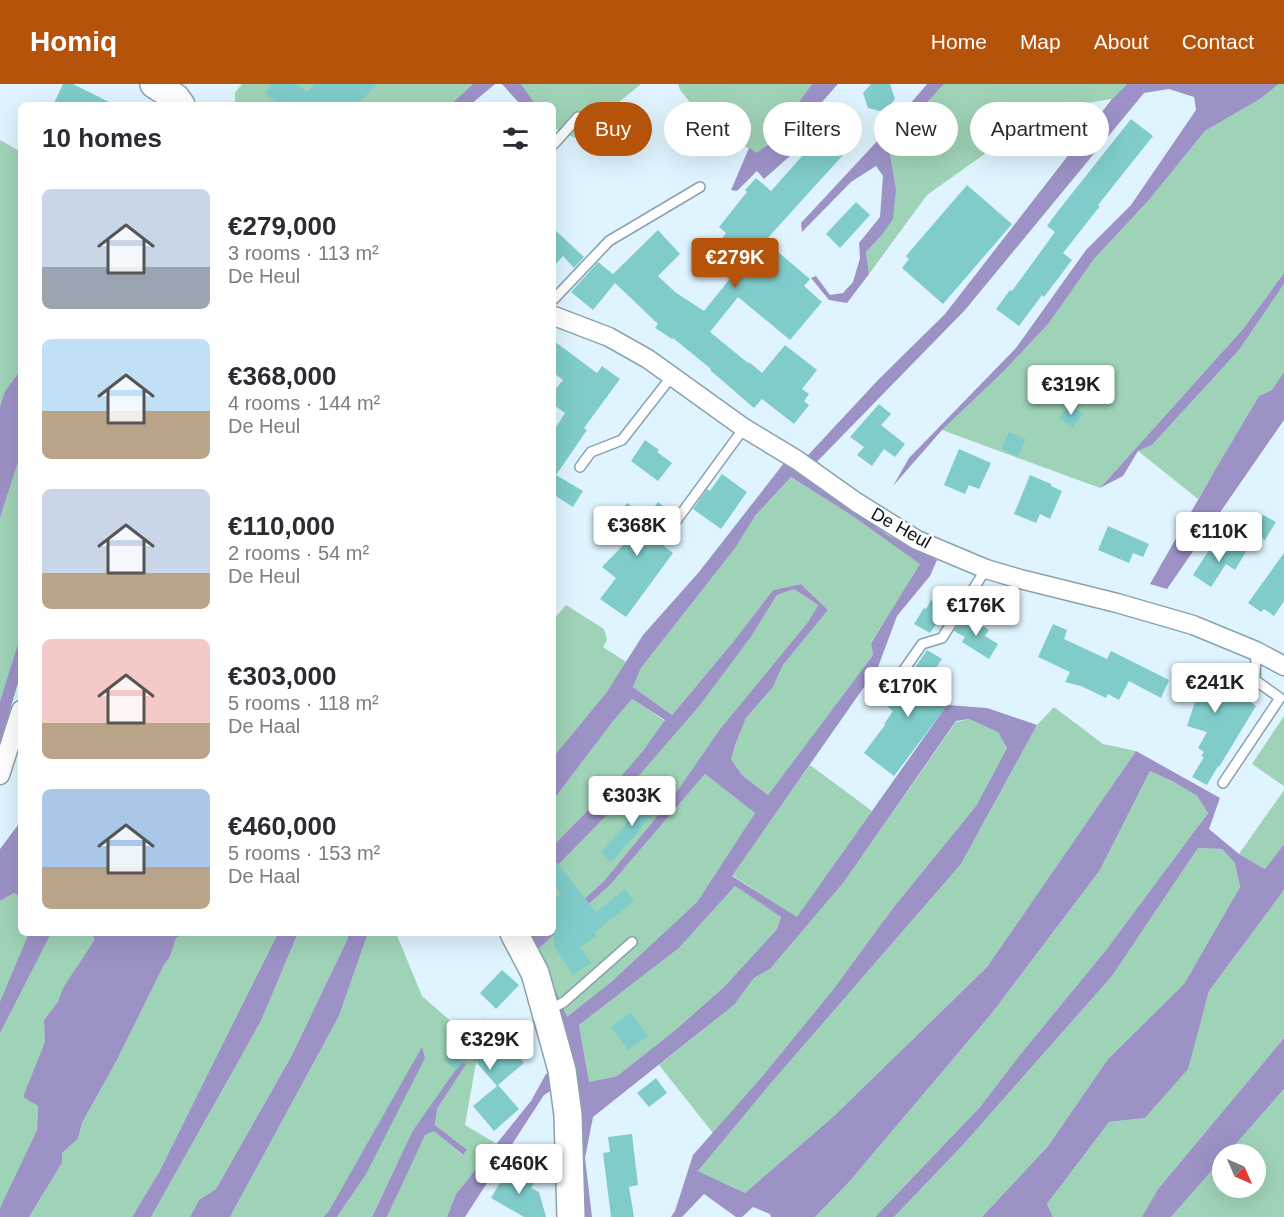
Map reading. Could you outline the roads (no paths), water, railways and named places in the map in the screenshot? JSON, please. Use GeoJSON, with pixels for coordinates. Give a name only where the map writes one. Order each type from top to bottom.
{"type":"FeatureCollection","features":[{"type":"Feature","properties":{"kind":"street"},"geometry":{"type":"LineString","coordinates":[[154,84],[179,102]]}},
{"type":"Feature","properties":{"kind":"street","name":"De Heul"},"geometry":{"type":"LineString","coordinates":[[556,317],[609,337],[648,359],[744,428],[797,460],[856,502],[917,540],[1020,579],[1193,625],[1256,651],[1284,666]]}},
{"type":"Feature","properties":{"kind":"street"},"geometry":{"type":"LineString","coordinates":[[0,775],[18,719]]}},
{"type":"Feature","properties":{"kind":"street"},"geometry":{"type":"LineString","coordinates":[[516,936],[554,1008],[568,1115],[571,1217]]}},
{"type":"Feature","properties":{"kind":"lane"},"geometry":{"type":"LineString","coordinates":[[556,142],[574,122]]}},
{"type":"Feature","properties":{"kind":"lane"},"geometry":{"type":"LineString","coordinates":[[556,297],[609,241],[700,187]]}},
{"type":"Feature","properties":{"kind":"lane"},"geometry":{"type":"LineString","coordinates":[[580,467],[591,452],[622,440],[672,376]]}},
{"type":"Feature","properties":{"kind":"lane"},"geometry":{"type":"LineString","coordinates":[[676,521],[744,428]]}},
{"type":"Feature","properties":{"kind":"lane"},"geometry":{"type":"LineString","coordinates":[[897,680],[922,644],[942,638],[986,568]]}},
{"type":"Feature","properties":{"kind":"lane"},"geometry":{"type":"LineString","coordinates":[[1223,783],[1280,698],[1255,680],[1256,651]]}},
{"type":"Feature","properties":{"kind":"lane"},"geometry":{"type":"LineString","coordinates":[[554,1008],[632,942]]}}]}
